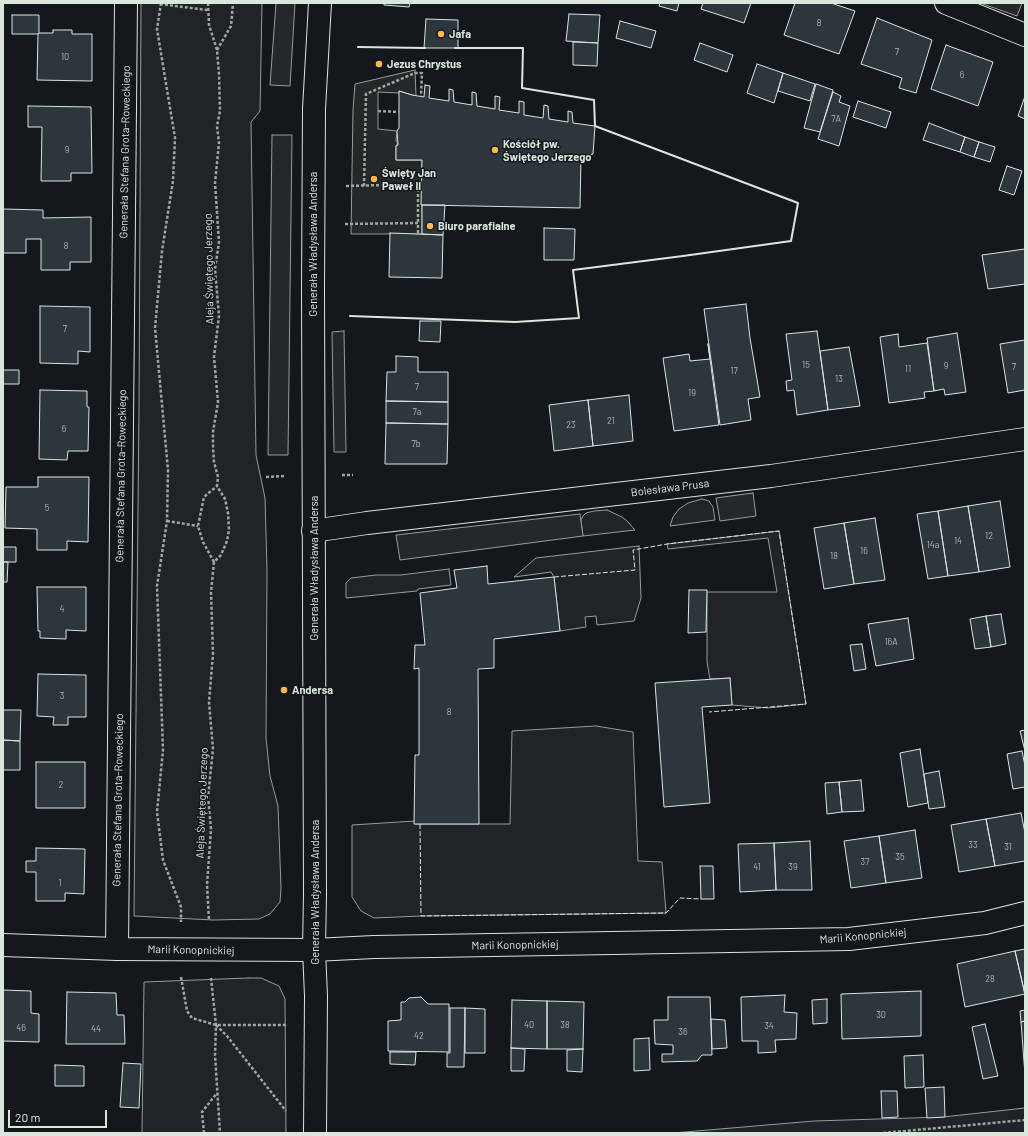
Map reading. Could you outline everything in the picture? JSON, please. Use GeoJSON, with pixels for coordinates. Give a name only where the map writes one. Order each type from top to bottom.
{"type":"FeatureCollection","features":[{"type":"Feature","properties":{"kind":"street","name":"Generała Stefana Grota-Roweckiego"},"geometry":{"type":"LineString","coordinates":[[117,949],[126,3]]}},
{"type":"Feature","properties":{"kind":"street","name":"Generała Władysława Andersa"},"geometry":{"type":"LineString","coordinates":[[315,1133],[316,996],[314,950],[314,531],[312,289],[314,124],[320,3]]}},
{"type":"Feature","properties":{"kind":"street"},"geometry":{"type":"LineString","coordinates":[[946,3],[1025,34]]}},
{"type":"Feature","properties":{"kind":"street","name":"Bolesława Prusa"},"geometry":{"type":"LineString","coordinates":[[314,531],[367,523],[771,476],[1025,439]]}},
{"type":"Feature","properties":{"kind":"street","name":"Marii Konopnickiej"},"geometry":{"type":"LineString","coordinates":[[3,945],[117,949],[314,950],[374,947],[849,939],[985,923],[1025,913]]}},
{"type":"Feature","properties":{"kind":"path","name":"Aleja Świętego Jerzego"},"geometry":{"type":"LineString","coordinates":[[208,3],[207,10],[209,25],[217,50],[220,111],[217,126],[219,143],[215,183],[219,242],[215,270],[219,316],[214,357],[218,402],[213,432],[213,446],[214,462],[218,477],[217,486],[225,499],[229,530],[227,541],[220,555],[214,562],[211,592],[213,654],[209,702],[213,749],[208,797],[211,829],[211,848],[207,885],[209,924]]}},
{"type":"Feature","properties":{"kind":"path"},"geometry":{"type":"LineString","coordinates":[[217,50],[231,26],[233,3]]}},
{"type":"Feature","properties":{"kind":"path"},"geometry":{"type":"LineString","coordinates":[[207,10],[161,4],[156,29],[175,138],[173,181],[162,251],[155,328],[168,470],[167,521],[157,586],[163,750],[157,812],[163,860],[181,907],[181,971],[187,1011],[192,1018],[216,1025],[290,1025]]}},
{"type":"Feature","properties":{"kind":"path"},"geometry":{"type":"LineString","coordinates":[[364,186],[366,94],[415,73],[422,73],[421,96]]}},
{"type":"Feature","properties":{"kind":"path"},"geometry":{"type":"LineString","coordinates":[[378,111],[399,112]]}},
{"type":"Feature","properties":{"kind":"path"},"geometry":{"type":"LineString","coordinates":[[418,184],[418,234]]}},
{"type":"Feature","properties":{"kind":"path"},"geometry":{"type":"LineString","coordinates":[[346,186],[422,184]]}},
{"type":"Feature","properties":{"kind":"path"},"geometry":{"type":"LineString","coordinates":[[345,224],[418,223]]}},
{"type":"Feature","properties":{"kind":"path"},"geometry":{"type":"LineString","coordinates":[[266,476],[286,476]]}},
{"type":"Feature","properties":{"kind":"path"},"geometry":{"type":"LineString","coordinates":[[214,562],[203,542],[198,526],[204,497],[217,486]]}},
{"type":"Feature","properties":{"kind":"path"},"geometry":{"type":"LineString","coordinates":[[167,521],[198,526]]}},
{"type":"Feature","properties":{"kind":"path"},"geometry":{"type":"LineString","coordinates":[[210,970],[216,1025],[215,1055],[220,1133]]}},
{"type":"Feature","properties":{"kind":"path"},"geometry":{"type":"LineString","coordinates":[[216,1025],[228,1036],[290,1116]]}},
{"type":"Feature","properties":{"kind":"path"},"geometry":{"type":"LineString","coordinates":[[204,1133],[202,1112],[218,1093]]}},
{"type":"Feature","properties":{"kind":"path"},"geometry":{"type":"LineString","coordinates":[[883,1133],[1025,1120]]}},
{"type":"Feature","properties":{"kind":"shaded area"},"geometry":{"type":"Polygon","coordinates":[[[141,3],[262,3],[260,111],[251,122],[256,455],[265,498],[267,570],[266,738],[270,776],[278,806],[281,888],[280,902],[270,914],[259,919],[213,920],[134,916],[141,3]]]}},
{"type":"Feature","properties":{"kind":"shaded area"},"geometry":{"type":"Polygon","coordinates":[[[276,3],[295,3],[290,86],[270,85],[276,3]]]}},
{"type":"Feature","properties":{"kind":"shaded area"},"geometry":{"type":"Polygon","coordinates":[[[980,3],[1022,3],[1017,16],[980,3]]]}},
{"type":"Feature","properties":{"kind":"shaded area"},"geometry":{"type":"Polygon","coordinates":[[[415,70],[416,96],[399,91],[399,93],[378,92],[378,129],[397,131],[396,141],[398,142],[396,146],[396,160],[422,160],[422,234],[351,234],[353,110],[355,84],[415,70]]]}},
{"type":"Feature","properties":{"kind":"shaded area"},"geometry":{"type":"Polygon","coordinates":[[[272,135],[292,135],[288,455],[268,455],[272,135]]]}},
{"type":"Feature","properties":{"kind":"shaded area"},"geometry":{"type":"Polygon","coordinates":[[[344,331],[346,452],[334,452],[332,332],[344,331]]]}},
{"type":"Feature","properties":{"kind":"shaded area"},"geometry":{"type":"Polygon","coordinates":[[[753,493],[756,516],[720,521],[716,498],[753,493]]]}},
{"type":"Feature","properties":{"kind":"shaded area"},"geometry":{"type":"Polygon","coordinates":[[[702,499],[709,501],[713,507],[715,520],[670,526],[673,517],[679,509],[688,503],[702,499]]]}},
{"type":"Feature","properties":{"kind":"shaded area"},"geometry":{"type":"Polygon","coordinates":[[[607,510],[622,517],[635,530],[583,536],[581,520],[583,516],[586,513],[594,511],[607,510]]]}},
{"type":"Feature","properties":{"kind":"shaded area"},"geometry":{"type":"Polygon","coordinates":[[[580,514],[583,536],[400,560],[396,535],[580,514]]]}},
{"type":"Feature","properties":{"kind":"shaded area"},"geometry":{"type":"Polygon","coordinates":[[[779,531],[806,704],[768,708],[732,705],[730,678],[710,679],[707,662],[707,592],[777,592],[768,538],[668,549],[667,544],[779,531]]]}},
{"type":"Feature","properties":{"kind":"shaded area"},"geometry":{"type":"Polygon","coordinates":[[[639,546],[641,598],[634,621],[597,625],[596,616],[585,617],[586,627],[560,631],[554,577],[551,572],[514,577],[536,558],[639,546]]]}},
{"type":"Feature","properties":{"kind":"shaded area"},"geometry":{"type":"Polygon","coordinates":[[[449,569],[451,585],[418,589],[417,591],[346,598],[346,583],[351,578],[376,575],[401,575],[449,569]]]}},
{"type":"Feature","properties":{"kind":"shaded area"},"geometry":{"type":"Polygon","coordinates":[[[596,726],[633,732],[638,861],[662,862],[666,913],[374,918],[361,911],[352,897],[352,825],[415,821],[415,824],[510,824],[512,731],[596,726]]]}},
{"type":"Feature","properties":{"kind":"shaded area"},"geometry":{"type":"Polygon","coordinates":[[[261,978],[279,986],[285,999],[286,1133],[142,1133],[144,982],[261,978]]]}},
{"type":"Feature","properties":{"kind":"shaded area"},"geometry":{"type":"Polygon","coordinates":[[[1025,1108],[1025,1133],[673,1133],[814,1121],[943,1117],[1025,1108]]]}},
{"type":"Feature","properties":{"kind":"building"},"geometry":{"type":"Polygon","coordinates":[[[384,3],[410,3],[409,7],[384,5],[384,3]]]}},
{"type":"Feature","properties":{"kind":"building"},"geometry":{"type":"Polygon","coordinates":[[[660,3],[679,3],[677,11],[659,6],[660,3]]]}},
{"type":"Feature","properties":{"kind":"building"},"geometry":{"type":"Polygon","coordinates":[[[703,3],[751,3],[744,23],[701,9],[703,3]]]}},
{"type":"Feature","properties":{"kind":"building"},"geometry":{"type":"Polygon","coordinates":[[[795,3],[831,3],[855,11],[839,54],[784,35],[795,3]]]}},
{"type":"Feature","properties":{"kind":"building"},"geometry":{"type":"Polygon","coordinates":[[[569,14],[600,15],[598,43],[566,41],[569,14]]]}},
{"type":"Feature","properties":{"kind":"building"},"geometry":{"type":"Polygon","coordinates":[[[12,15],[39,15],[39,33],[12,34],[12,15]]]}},
{"type":"Feature","properties":{"kind":"building"},"geometry":{"type":"Polygon","coordinates":[[[877,18],[932,40],[916,93],[899,88],[902,78],[861,64],[877,18]]]}},
{"type":"Feature","properties":{"kind":"building","name":"Jafa"},"geometry":{"type":"Polygon","coordinates":[[[426,19],[458,20],[458,48],[424,48],[426,19]]]}},
{"type":"Feature","properties":{"kind":"building"},"geometry":{"type":"Polygon","coordinates":[[[620,21],[656,31],[651,48],[616,38],[620,21]]]}},
{"type":"Feature","properties":{"kind":"building"},"geometry":{"type":"Polygon","coordinates":[[[53,30],[72,30],[72,34],[92,34],[92,81],[37,80],[38,34],[53,33],[53,30]]]}},
{"type":"Feature","properties":{"kind":"building"},"geometry":{"type":"Polygon","coordinates":[[[573,42],[598,43],[597,66],[573,65],[573,42]]]}},
{"type":"Feature","properties":{"kind":"building"},"geometry":{"type":"Polygon","coordinates":[[[700,43],[733,55],[727,72],[694,60],[700,43]]]}},
{"type":"Feature","properties":{"kind":"building"},"geometry":{"type":"Polygon","coordinates":[[[946,45],[993,62],[978,106],[931,89],[946,45]]]}},
{"type":"Feature","properties":{"kind":"building"},"geometry":{"type":"Polygon","coordinates":[[[757,64],[783,73],[774,103],[747,93],[757,64]]]}},
{"type":"Feature","properties":{"kind":"building"},"geometry":{"type":"Polygon","coordinates":[[[783,73],[815,84],[810,101],[778,91],[783,73]]]}},
{"type":"Feature","properties":{"kind":"building"},"geometry":{"type":"Polygon","coordinates":[[[816,84],[833,90],[820,132],[804,128],[816,84]]]}},
{"type":"Feature","properties":{"kind":"building","name":"Kościół pw. Świętego Jerzego"},"geometry":{"type":"Polygon","coordinates":[[[425,85],[430,86],[429,98],[449,101],[449,89],[453,90],[454,102],[472,105],[472,92],[476,93],[477,106],[495,109],[495,96],[500,97],[499,110],[519,113],[519,101],[524,102],[524,115],[543,118],[544,105],[548,106],[549,119],[568,122],[568,111],[572,112],[573,123],[595,126],[593,154],[581,156],[580,208],[421,205],[422,160],[396,160],[396,146],[398,145],[397,131],[399,128],[399,91],[424,97],[425,85]]]}},
{"type":"Feature","properties":{"kind":"building"},"geometry":{"type":"Polygon","coordinates":[[[833,92],[841,96],[839,102],[850,106],[839,146],[818,139],[833,92]]]}},
{"type":"Feature","properties":{"kind":"building"},"geometry":{"type":"Polygon","coordinates":[[[1025,96],[1025,119],[1018,116],[1025,96]]]}},
{"type":"Feature","properties":{"kind":"building"},"geometry":{"type":"Polygon","coordinates":[[[858,101],[891,112],[886,128],[853,117],[858,101]]]}},
{"type":"Feature","properties":{"kind":"building"},"geometry":{"type":"Polygon","coordinates":[[[28,106],[91,107],[92,173],[71,173],[71,181],[41,181],[42,127],[28,127],[28,106]]]}},
{"type":"Feature","properties":{"kind":"building"},"geometry":{"type":"Polygon","coordinates":[[[929,123],[965,137],[960,152],[923,140],[929,123]]]}},
{"type":"Feature","properties":{"kind":"building"},"geometry":{"type":"Polygon","coordinates":[[[965,137],[979,142],[974,157],[960,152],[965,137]]]}},
{"type":"Feature","properties":{"kind":"building"},"geometry":{"type":"Polygon","coordinates":[[[979,142],[995,147],[990,162],[974,157],[979,142]]]}},
{"type":"Feature","properties":{"kind":"building"},"geometry":{"type":"Polygon","coordinates":[[[1007,166],[1022,171],[1014,195],[999,190],[1007,166]]]}},
{"type":"Feature","properties":{"kind":"building"},"geometry":{"type":"Polygon","coordinates":[[[422,205],[445,205],[443,235],[422,234],[422,205]]]}},
{"type":"Feature","properties":{"kind":"building"},"geometry":{"type":"Polygon","coordinates":[[[3,209],[43,210],[43,218],[91,217],[91,262],[70,262],[70,270],[41,270],[41,239],[26,239],[26,253],[3,253],[3,209]]]}},
{"type":"Feature","properties":{"kind":"building"},"geometry":{"type":"Polygon","coordinates":[[[544,228],[575,229],[574,260],[544,260],[544,228]]]}},
{"type":"Feature","properties":{"kind":"building"},"geometry":{"type":"Polygon","coordinates":[[[390,233],[443,235],[442,278],[389,277],[390,233]]]}},
{"type":"Feature","properties":{"kind":"building"},"geometry":{"type":"Polygon","coordinates":[[[1025,249],[1025,284],[988,289],[982,255],[1025,249]]]}},
{"type":"Feature","properties":{"kind":"building"},"geometry":{"type":"Polygon","coordinates":[[[746,304],[760,397],[748,399],[751,420],[720,425],[704,309],[746,304]]]}},
{"type":"Feature","properties":{"kind":"building"},"geometry":{"type":"Polygon","coordinates":[[[40,306],[90,307],[90,352],[78,351],[78,364],[40,363],[40,306]]]}},
{"type":"Feature","properties":{"kind":"building"},"geometry":{"type":"Polygon","coordinates":[[[420,321],[441,321],[440,342],[419,341],[420,321]]]}},
{"type":"Feature","properties":{"kind":"building"},"geometry":{"type":"Polygon","coordinates":[[[817,331],[828,410],[797,415],[794,390],[787,391],[786,381],[792,380],[786,334],[817,331]]]}},
{"type":"Feature","properties":{"kind":"building"},"geometry":{"type":"Polygon","coordinates":[[[957,333],[966,392],[945,395],[944,389],[934,391],[927,338],[957,333]]]}},
{"type":"Feature","properties":{"kind":"building"},"geometry":{"type":"Polygon","coordinates":[[[898,334],[899,347],[927,343],[934,391],[924,392],[925,398],[889,403],[880,337],[898,334]]]}},
{"type":"Feature","properties":{"kind":"building"},"geometry":{"type":"Polygon","coordinates":[[[1025,340],[1025,390],[1008,393],[1000,344],[1025,340]]]}},
{"type":"Feature","properties":{"kind":"building"},"geometry":{"type":"Polygon","coordinates":[[[708,344],[719,425],[674,431],[663,358],[689,354],[690,361],[710,359],[708,344]]]}},
{"type":"Feature","properties":{"kind":"building"},"geometry":{"type":"Polygon","coordinates":[[[849,347],[860,406],[828,410],[820,351],[849,347]]]}},
{"type":"Feature","properties":{"kind":"building"},"geometry":{"type":"Polygon","coordinates":[[[396,356],[418,357],[418,372],[448,372],[448,402],[386,401],[387,372],[396,372],[396,356]]]}},
{"type":"Feature","properties":{"kind":"building"},"geometry":{"type":"Polygon","coordinates":[[[3,370],[19,370],[19,384],[3,384],[3,370]]]}},
{"type":"Feature","properties":{"kind":"building"},"geometry":{"type":"Polygon","coordinates":[[[40,390],[87,391],[87,407],[89,407],[88,451],[68,451],[67,460],[39,459],[40,390]]]}},
{"type":"Feature","properties":{"kind":"building"},"geometry":{"type":"Polygon","coordinates":[[[629,395],[633,441],[593,446],[588,400],[629,395]]]}},
{"type":"Feature","properties":{"kind":"building"},"geometry":{"type":"Polygon","coordinates":[[[588,400],[593,446],[554,451],[549,405],[588,400]]]}},
{"type":"Feature","properties":{"kind":"building"},"geometry":{"type":"Polygon","coordinates":[[[386,401],[448,402],[448,424],[386,423],[386,401]]]}},
{"type":"Feature","properties":{"kind":"building"},"geometry":{"type":"Polygon","coordinates":[[[386,423],[448,424],[447,464],[385,464],[386,423]]]}},
{"type":"Feature","properties":{"kind":"building"},"geometry":{"type":"Polygon","coordinates":[[[38,477],[89,477],[88,542],[67,541],[67,550],[37,550],[37,529],[5,528],[6,487],[38,487],[38,477]]]}},
{"type":"Feature","properties":{"kind":"building"},"geometry":{"type":"Polygon","coordinates":[[[1000,501],[1010,567],[979,572],[968,506],[1000,501]]]}},
{"type":"Feature","properties":{"kind":"building"},"geometry":{"type":"Polygon","coordinates":[[[968,506],[979,572],[948,576],[938,511],[968,506]]]}},
{"type":"Feature","properties":{"kind":"building"},"geometry":{"type":"Polygon","coordinates":[[[938,511],[948,576],[928,579],[917,514],[938,511]]]}},
{"type":"Feature","properties":{"kind":"building"},"geometry":{"type":"Polygon","coordinates":[[[875,518],[885,580],[854,584],[844,523],[875,518]]]}},
{"type":"Feature","properties":{"kind":"building"},"geometry":{"type":"Polygon","coordinates":[[[844,523],[854,584],[824,589],[814,528],[844,523]]]}},
{"type":"Feature","properties":{"kind":"building"},"geometry":{"type":"Polygon","coordinates":[[[3,547],[16,547],[16,562],[3,562],[3,547]]]}},
{"type":"Feature","properties":{"kind":"building"},"geometry":{"type":"Polygon","coordinates":[[[3,562],[8,562],[7,582],[3,582],[3,562]]]}},
{"type":"Feature","properties":{"kind":"building"},"geometry":{"type":"Polygon","coordinates":[[[487,566],[488,584],[554,577],[560,631],[494,639],[494,668],[478,669],[479,824],[414,824],[415,755],[419,755],[419,668],[414,669],[415,645],[425,645],[420,593],[457,588],[454,570],[487,566]]]}},
{"type":"Feature","properties":{"kind":"building"},"geometry":{"type":"Polygon","coordinates":[[[37,587],[86,587],[86,631],[66,630],[66,639],[40,638],[40,631],[38,631],[37,587]]]}},
{"type":"Feature","properties":{"kind":"building"},"geometry":{"type":"Polygon","coordinates":[[[689,590],[707,590],[706,632],[688,633],[689,590]]]}},
{"type":"Feature","properties":{"kind":"building"},"geometry":{"type":"Polygon","coordinates":[[[1001,614],[1006,644],[991,647],[986,616],[1001,614]]]}},
{"type":"Feature","properties":{"kind":"building"},"geometry":{"type":"Polygon","coordinates":[[[986,616],[991,647],[975,649],[970,619],[986,616]]]}},
{"type":"Feature","properties":{"kind":"building"},"geometry":{"type":"Polygon","coordinates":[[[908,618],[914,659],[876,666],[868,624],[908,618]]]}},
{"type":"Feature","properties":{"kind":"building"},"geometry":{"type":"Polygon","coordinates":[[[862,644],[866,669],[854,671],[850,645],[862,644]]]}},
{"type":"Feature","properties":{"kind":"building"},"geometry":{"type":"Polygon","coordinates":[[[38,674],[86,675],[86,717],[68,717],[68,725],[53,725],[54,717],[37,716],[38,674]]]}},
{"type":"Feature","properties":{"kind":"building"},"geometry":{"type":"Polygon","coordinates":[[[730,678],[732,705],[702,707],[710,803],[664,807],[655,683],[730,678]]]}},
{"type":"Feature","properties":{"kind":"building"},"geometry":{"type":"Polygon","coordinates":[[[3,710],[21,710],[20,741],[3,740],[3,710]]]}},
{"type":"Feature","properties":{"kind":"building"},"geometry":{"type":"Polygon","coordinates":[[[1025,730],[1025,751],[1020,731],[1025,730]]]}},
{"type":"Feature","properties":{"kind":"building"},"geometry":{"type":"Polygon","coordinates":[[[3,740],[20,741],[20,770],[3,770],[3,740]]]}},
{"type":"Feature","properties":{"kind":"building"},"geometry":{"type":"Polygon","coordinates":[[[920,749],[928,803],[908,807],[900,753],[920,749]]]}},
{"type":"Feature","properties":{"kind":"building"},"geometry":{"type":"Polygon","coordinates":[[[1022,751],[1025,766],[1025,787],[1013,789],[1007,754],[1022,751]]]}},
{"type":"Feature","properties":{"kind":"building"},"geometry":{"type":"Polygon","coordinates":[[[36,762],[85,762],[85,808],[36,808],[36,762]]]}},
{"type":"Feature","properties":{"kind":"building"},"geometry":{"type":"Polygon","coordinates":[[[939,771],[945,807],[929,809],[924,774],[939,771]]]}},
{"type":"Feature","properties":{"kind":"building"},"geometry":{"type":"Polygon","coordinates":[[[861,780],[864,811],[842,812],[839,782],[861,780]]]}},
{"type":"Feature","properties":{"kind":"building"},"geometry":{"type":"Polygon","coordinates":[[[839,782],[842,812],[827,814],[825,783],[839,782]]]}},
{"type":"Feature","properties":{"kind":"building"},"geometry":{"type":"Polygon","coordinates":[[[1021,813],[1025,833],[1025,861],[995,866],[986,819],[1021,813]]]}},
{"type":"Feature","properties":{"kind":"building"},"geometry":{"type":"Polygon","coordinates":[[[986,819],[995,866],[959,872],[951,825],[986,819]]]}},
{"type":"Feature","properties":{"kind":"building"},"geometry":{"type":"Polygon","coordinates":[[[915,830],[922,878],[886,883],[879,836],[915,830]]]}},
{"type":"Feature","properties":{"kind":"building"},"geometry":{"type":"Polygon","coordinates":[[[879,836],[886,883],[851,888],[844,841],[879,836]]]}},
{"type":"Feature","properties":{"kind":"building"},"geometry":{"type":"Polygon","coordinates":[[[810,841],[812,890],[776,890],[774,843],[810,841]]]}},
{"type":"Feature","properties":{"kind":"building"},"geometry":{"type":"Polygon","coordinates":[[[774,843],[776,890],[740,892],[738,844],[774,843]]]}},
{"type":"Feature","properties":{"kind":"building"},"geometry":{"type":"Polygon","coordinates":[[[36,848],[85,849],[84,894],[65,893],[65,901],[36,901],[36,872],[26,872],[26,861],[36,861],[36,848]]]}},
{"type":"Feature","properties":{"kind":"building"},"geometry":{"type":"Polygon","coordinates":[[[700,866],[713,866],[714,899],[701,899],[700,866]]]}},
{"type":"Feature","properties":{"kind":"building"},"geometry":{"type":"Polygon","coordinates":[[[1025,949],[1025,995],[1015,951],[1025,949]]]}},
{"type":"Feature","properties":{"kind":"building"},"geometry":{"type":"Polygon","coordinates":[[[1015,951],[1025,994],[965,1007],[957,964],[1015,951]]]}},
{"type":"Feature","properties":{"kind":"building"},"geometry":{"type":"Polygon","coordinates":[[[3,990],[31,991],[31,1013],[39,1014],[39,1042],[3,1041],[3,990]]]}},
{"type":"Feature","properties":{"kind":"building"},"geometry":{"type":"Polygon","coordinates":[[[921,991],[921,1036],[842,1039],[841,994],[921,991]]]}},
{"type":"Feature","properties":{"kind":"building"},"geometry":{"type":"Polygon","coordinates":[[[67,992],[116,993],[117,1015],[124,1015],[125,1044],[66,1044],[67,992]]]}},
{"type":"Feature","properties":{"kind":"building"},"geometry":{"type":"Polygon","coordinates":[[[785,995],[784,1012],[797,1013],[796,1039],[775,1040],[776,1052],[758,1053],[758,1041],[742,1041],[741,997],[785,995]]]}},
{"type":"Feature","properties":{"kind":"building"},"geometry":{"type":"Polygon","coordinates":[[[421,997],[428,1004],[449,1004],[449,1052],[388,1051],[388,1021],[401,1020],[401,1002],[405,1002],[409,998],[421,997]]]}},
{"type":"Feature","properties":{"kind":"building"},"geometry":{"type":"Polygon","coordinates":[[[668,997],[710,997],[712,1055],[702,1055],[697,1061],[662,1062],[662,1054],[673,1054],[673,1045],[655,1044],[654,1020],[668,1020],[668,997]]]}},
{"type":"Feature","properties":{"kind":"building"},"geometry":{"type":"Polygon","coordinates":[[[827,999],[827,1023],[813,1024],[812,1000],[827,999]]]}},
{"type":"Feature","properties":{"kind":"building"},"geometry":{"type":"Polygon","coordinates":[[[512,1000],[547,1001],[547,1049],[511,1048],[512,1000]]]}},
{"type":"Feature","properties":{"kind":"building"},"geometry":{"type":"Polygon","coordinates":[[[547,1001],[584,1002],[583,1049],[547,1049],[547,1001]]]}},
{"type":"Feature","properties":{"kind":"building"},"geometry":{"type":"Polygon","coordinates":[[[450,1008],[465,1008],[464,1067],[447,1067],[447,1053],[450,1053],[450,1008]]]}},
{"type":"Feature","properties":{"kind":"building"},"geometry":{"type":"Polygon","coordinates":[[[465,1008],[485,1009],[485,1053],[465,1053],[465,1008]]]}},
{"type":"Feature","properties":{"kind":"building"},"geometry":{"type":"Polygon","coordinates":[[[1025,1010],[1025,1021],[1021,1022],[1020,1011],[1025,1010]]]}},
{"type":"Feature","properties":{"kind":"building"},"geometry":{"type":"Polygon","coordinates":[[[711,1019],[725,1020],[727,1048],[712,1049],[711,1019]]]}},
{"type":"Feature","properties":{"kind":"building"},"geometry":{"type":"Polygon","coordinates":[[[1025,1021],[1025,1075],[1021,1022],[1025,1021]]]}},
{"type":"Feature","properties":{"kind":"building"},"geometry":{"type":"Polygon","coordinates":[[[985,1024],[998,1076],[983,1079],[972,1027],[985,1024]]]}},
{"type":"Feature","properties":{"kind":"building"},"geometry":{"type":"Polygon","coordinates":[[[649,1038],[650,1070],[634,1071],[634,1039],[649,1038]]]}},
{"type":"Feature","properties":{"kind":"building"},"geometry":{"type":"Polygon","coordinates":[[[511,1048],[525,1049],[524,1071],[511,1071],[511,1048]]]}},
{"type":"Feature","properties":{"kind":"building"},"geometry":{"type":"Polygon","coordinates":[[[583,1049],[582,1072],[567,1071],[567,1050],[583,1049]]]}},
{"type":"Feature","properties":{"kind":"building"},"geometry":{"type":"Polygon","coordinates":[[[390,1052],[416,1052],[415,1065],[390,1064],[390,1052]]]}},
{"type":"Feature","properties":{"kind":"building"},"geometry":{"type":"Polygon","coordinates":[[[923,1055],[924,1087],[905,1088],[904,1056],[923,1055]]]}},
{"type":"Feature","properties":{"kind":"building"},"geometry":{"type":"Polygon","coordinates":[[[123,1063],[141,1064],[139,1108],[120,1107],[123,1063]]]}},
{"type":"Feature","properties":{"kind":"building"},"geometry":{"type":"Polygon","coordinates":[[[55,1065],[84,1066],[84,1086],[55,1086],[55,1065]]]}},
{"type":"Feature","properties":{"kind":"building"},"geometry":{"type":"Polygon","coordinates":[[[944,1087],[945,1117],[927,1118],[925,1088],[944,1087]]]}},
{"type":"Feature","properties":{"kind":"building"},"geometry":{"type":"Polygon","coordinates":[[[881,1091],[897,1091],[898,1117],[882,1118],[881,1091]]]}},
{"type":"Feature","properties":{"kind":"fence"},"geometry":{"type":"LineString","coordinates":[[554,577],[635,570],[633,550],[667,544],[779,531],[806,704],[709,712]]}},
{"type":"Feature","properties":{"kind":"fence"},"geometry":{"type":"LineString","coordinates":[[420,824],[421,916],[666,913],[680,898],[701,899]]}},
{"type":"Feature","properties":{"kind":"wall"},"geometry":{"type":"LineString","coordinates":[[358,47],[425,48]]}},
{"type":"Feature","properties":{"kind":"wall"},"geometry":{"type":"LineString","coordinates":[[350,316],[515,322],[579,318],[573,270],[791,241],[798,203],[595,126],[594,100],[522,88],[523,48],[455,48]]}},
{"type":"Feature","properties":{"kind":"place","name":"Jafa"},"geometry":{"type":"Point","coordinates":[441,34]}},
{"type":"Feature","properties":{"kind":"place","name":"Jezus Chrystus"},"geometry":{"type":"Point","coordinates":[379,64]}},
{"type":"Feature","properties":{"kind":"place","name":"Kościół pw. Świętego Jerzego"},"geometry":{"type":"Point","coordinates":[495,150]}},
{"type":"Feature","properties":{"kind":"place","name":"Święty Jan Paweł II"},"geometry":{"type":"Point","coordinates":[374,179]}},
{"type":"Feature","properties":{"kind":"place","name":"Biuro parafialne"},"geometry":{"type":"Point","coordinates":[430,226]}},
{"type":"Feature","properties":{"kind":"place","name":"Andersa"},"geometry":{"type":"Point","coordinates":[284,690]}}]}
